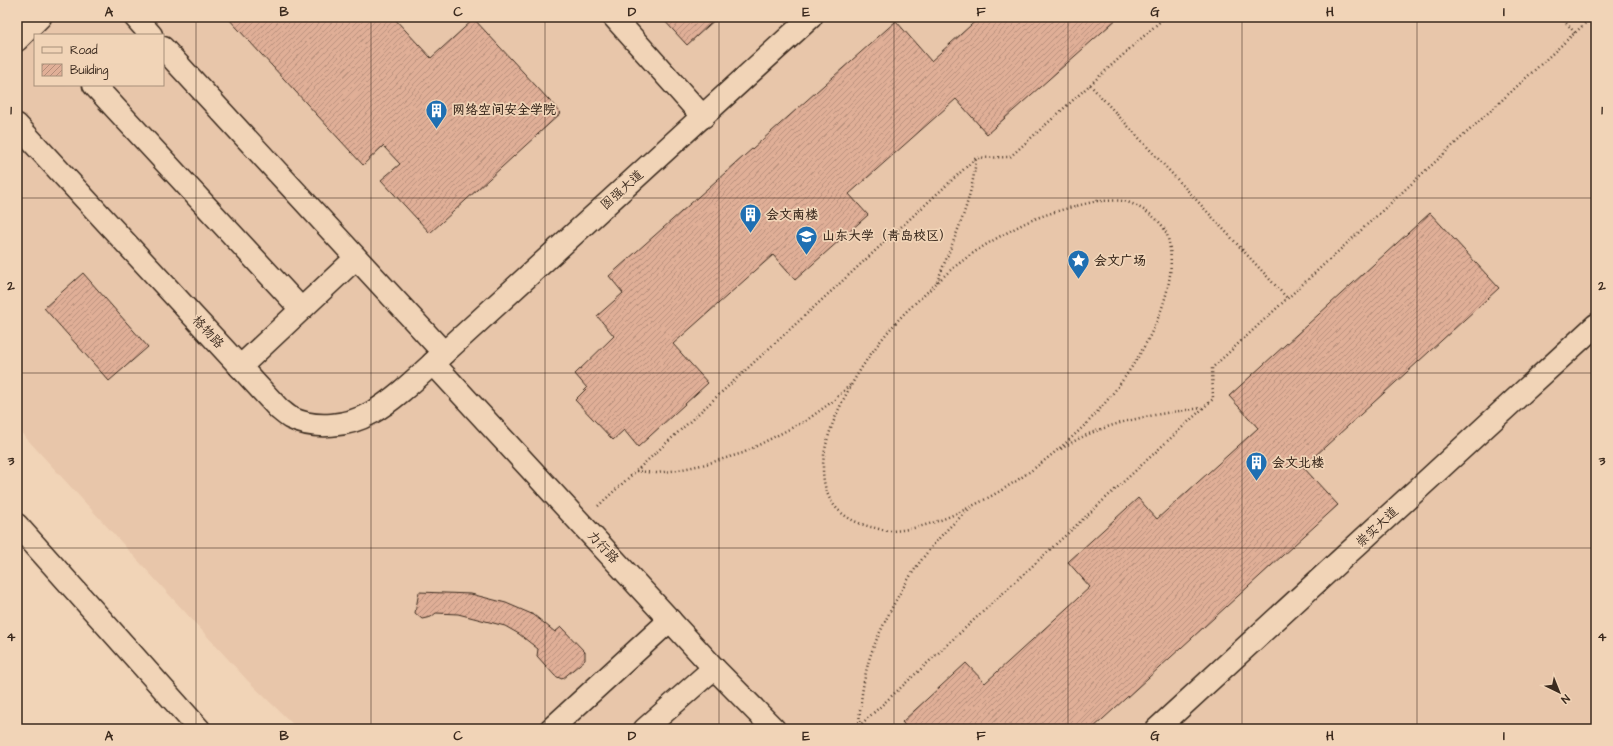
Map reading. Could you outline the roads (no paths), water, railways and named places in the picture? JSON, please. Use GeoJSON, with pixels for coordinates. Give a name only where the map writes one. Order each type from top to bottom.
{"type":"FeatureCollection","features":[{"type":"Feature","properties":{"kind":"main road"},"geometry":{"type":"LineString","coordinates":[[135,17],[151,34]]}},
{"type":"Feature","properties":{"kind":"main road"},"geometry":{"type":"LineString","coordinates":[[614,17],[702,117]]}},
{"type":"Feature","properties":{"kind":"main road","name":"图强大道"},"geometry":{"type":"LineString","coordinates":[[438,358],[811,17]]}},
{"type":"Feature","properties":{"kind":"main road"},"geometry":{"type":"LineString","coordinates":[[17,40],[39,23]]}},
{"type":"Feature","properties":{"kind":"main road","name":"力行路"},"geometry":{"type":"LineString","coordinates":[[164,49],[356,258],[438,358],[580,522],[714,668],[774,729]]}},
{"type":"Feature","properties":{"kind":"main road"},"geometry":{"type":"LineString","coordinates":[[95,86],[301,309]]}},
{"type":"Feature","properties":{"kind":"main road","name":"格物路"},"geometry":{"type":"LineString","coordinates":[[17,125],[279,409],[292,418],[319,425],[335,424],[371,414],[438,358]]}},
{"type":"Feature","properties":{"kind":"main road"},"geometry":{"type":"LineString","coordinates":[[240,367],[356,258]]}},
{"type":"Feature","properties":{"kind":"main road","name":"崇实大道"},"geometry":{"type":"LineString","coordinates":[[1157,729],[1596,325]]}},
{"type":"Feature","properties":{"kind":"main road"},"geometry":{"type":"LineString","coordinates":[[17,525],[199,729]]}},
{"type":"Feature","properties":{"kind":"main road"},"geometry":{"type":"LineString","coordinates":[[551,729],[670,620]]}},
{"type":"Feature","properties":{"kind":"main road"},"geometry":{"type":"LineString","coordinates":[[646,729],[714,668]]}},
{"type":"Feature","properties":{"kind":"place","name":"网络空间安全学院"},"geometry":{"type":"Point","coordinates":[437,130]}},
{"type":"Feature","properties":{"kind":"place","name":"会文南楼"},"geometry":{"type":"Point","coordinates":[750,234]}},
{"type":"Feature","properties":{"kind":"place","name":"山东大学（青岛校区）"},"geometry":{"type":"Point","coordinates":[806,256]}},
{"type":"Feature","properties":{"kind":"place","name":"会文广场"},"geometry":{"type":"Point","coordinates":[1078,280]}},
{"type":"Feature","properties":{"kind":"place","name":"会文北楼"},"geometry":{"type":"Point","coordinates":[1257,482]}}]}
